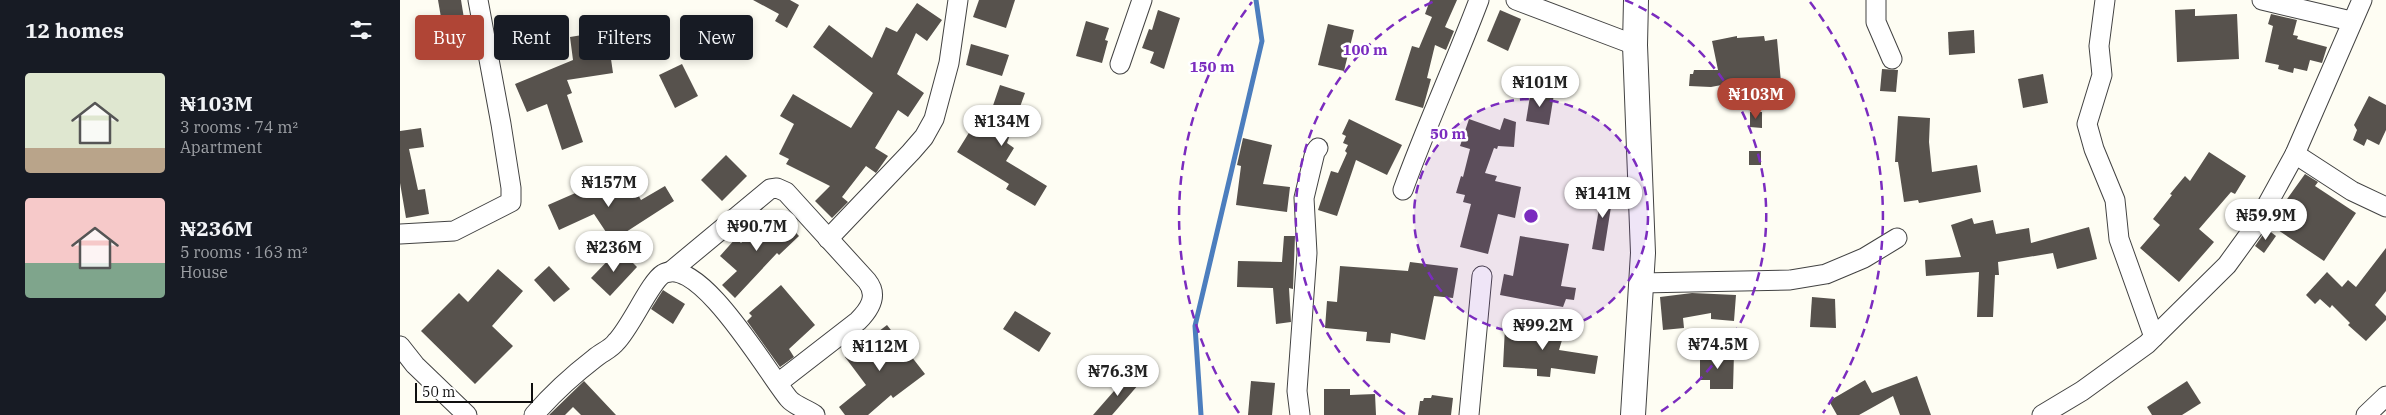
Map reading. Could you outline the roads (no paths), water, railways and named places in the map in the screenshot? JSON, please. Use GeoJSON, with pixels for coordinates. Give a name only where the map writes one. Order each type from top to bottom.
{"type":"FeatureCollection","features":[{"type":"Feature","properties":{"kind":"street"},"geometry":{"type":"LineString","coordinates":[[400,234],[454,231],[511,202],[511,188],[501,124],[478,0]]}},
{"type":"Feature","properties":{"kind":"street"},"geometry":{"type":"LineString","coordinates":[[828,239],[911,152],[924,137],[934,119],[949,63],[958,0]]}},
{"type":"Feature","properties":{"kind":"street"},"geometry":{"type":"LineString","coordinates":[[1120,64],[1142,0]]}},
{"type":"Feature","properties":{"kind":"street"},"geometry":{"type":"LineString","coordinates":[[1403,190],[1424,131],[1438,102],[1479,0]]}},
{"type":"Feature","properties":{"kind":"street"},"geometry":{"type":"LineString","coordinates":[[1516,0],[1636,45]]}},
{"type":"Feature","properties":{"kind":"street"},"geometry":{"type":"LineString","coordinates":[[1633,415],[1643,253],[1636,0]]}},
{"type":"Feature","properties":{"kind":"street"},"geometry":{"type":"LineString","coordinates":[[1876,0],[1876,22],[1892,59]]}},
{"type":"Feature","properties":{"kind":"street"},"geometry":{"type":"LineString","coordinates":[[2104,0],[2099,46],[2102,75],[2087,124],[2094,149],[2115,200],[2119,240],[2154,338]]}},
{"type":"Feature","properties":{"kind":"street"},"geometry":{"type":"LineString","coordinates":[[2262,0],[2351,20]]}},
{"type":"Feature","properties":{"kind":"street"},"geometry":{"type":"LineString","coordinates":[[2042,415],[2082,392],[2154,338],[2226,265],[2256,225],[2295,154],[2351,20],[2362,0]]}},
{"type":"Feature","properties":{"kind":"street"},"geometry":{"type":"LineString","coordinates":[[1300,415],[1297,391],[1306,278],[1304,198],[1314,152],[1318,148]]}},
{"type":"Feature","properties":{"kind":"street"},"geometry":{"type":"LineString","coordinates":[[2295,154],[2352,192],[2386,208]]}},
{"type":"Feature","properties":{"kind":"street"},"geometry":{"type":"LineString","coordinates":[[534,415],[560,388],[597,357],[615,345],[636,316],[657,280],[670,272],[770,188],[777,188],[786,192],[872,287],[872,302],[868,312],[858,322],[778,383]]}},
{"type":"Feature","properties":{"kind":"street"},"geometry":{"type":"LineString","coordinates":[[1641,283],[1790,280],[1826,274],[1864,258],[1897,238]]}},
{"type":"Feature","properties":{"kind":"street"},"geometry":{"type":"LineString","coordinates":[[670,272],[684,274],[726,310],[790,400],[815,415]]}},
{"type":"Feature","properties":{"kind":"street"},"geometry":{"type":"LineString","coordinates":[[1469,415],[1482,276]]}},
{"type":"Feature","properties":{"kind":"street"},"geometry":{"type":"LineString","coordinates":[[400,346],[415,365],[467,415]]}},
{"type":"Feature","properties":{"kind":"street"},"geometry":{"type":"LineString","coordinates":[[2366,415],[2386,396]]}},
{"type":"Feature","properties":{"kind":"waterway"},"geometry":{"type":"LineString","coordinates":[[1201,415],[1195,326],[1262,41],[1256,0]]}}]}
